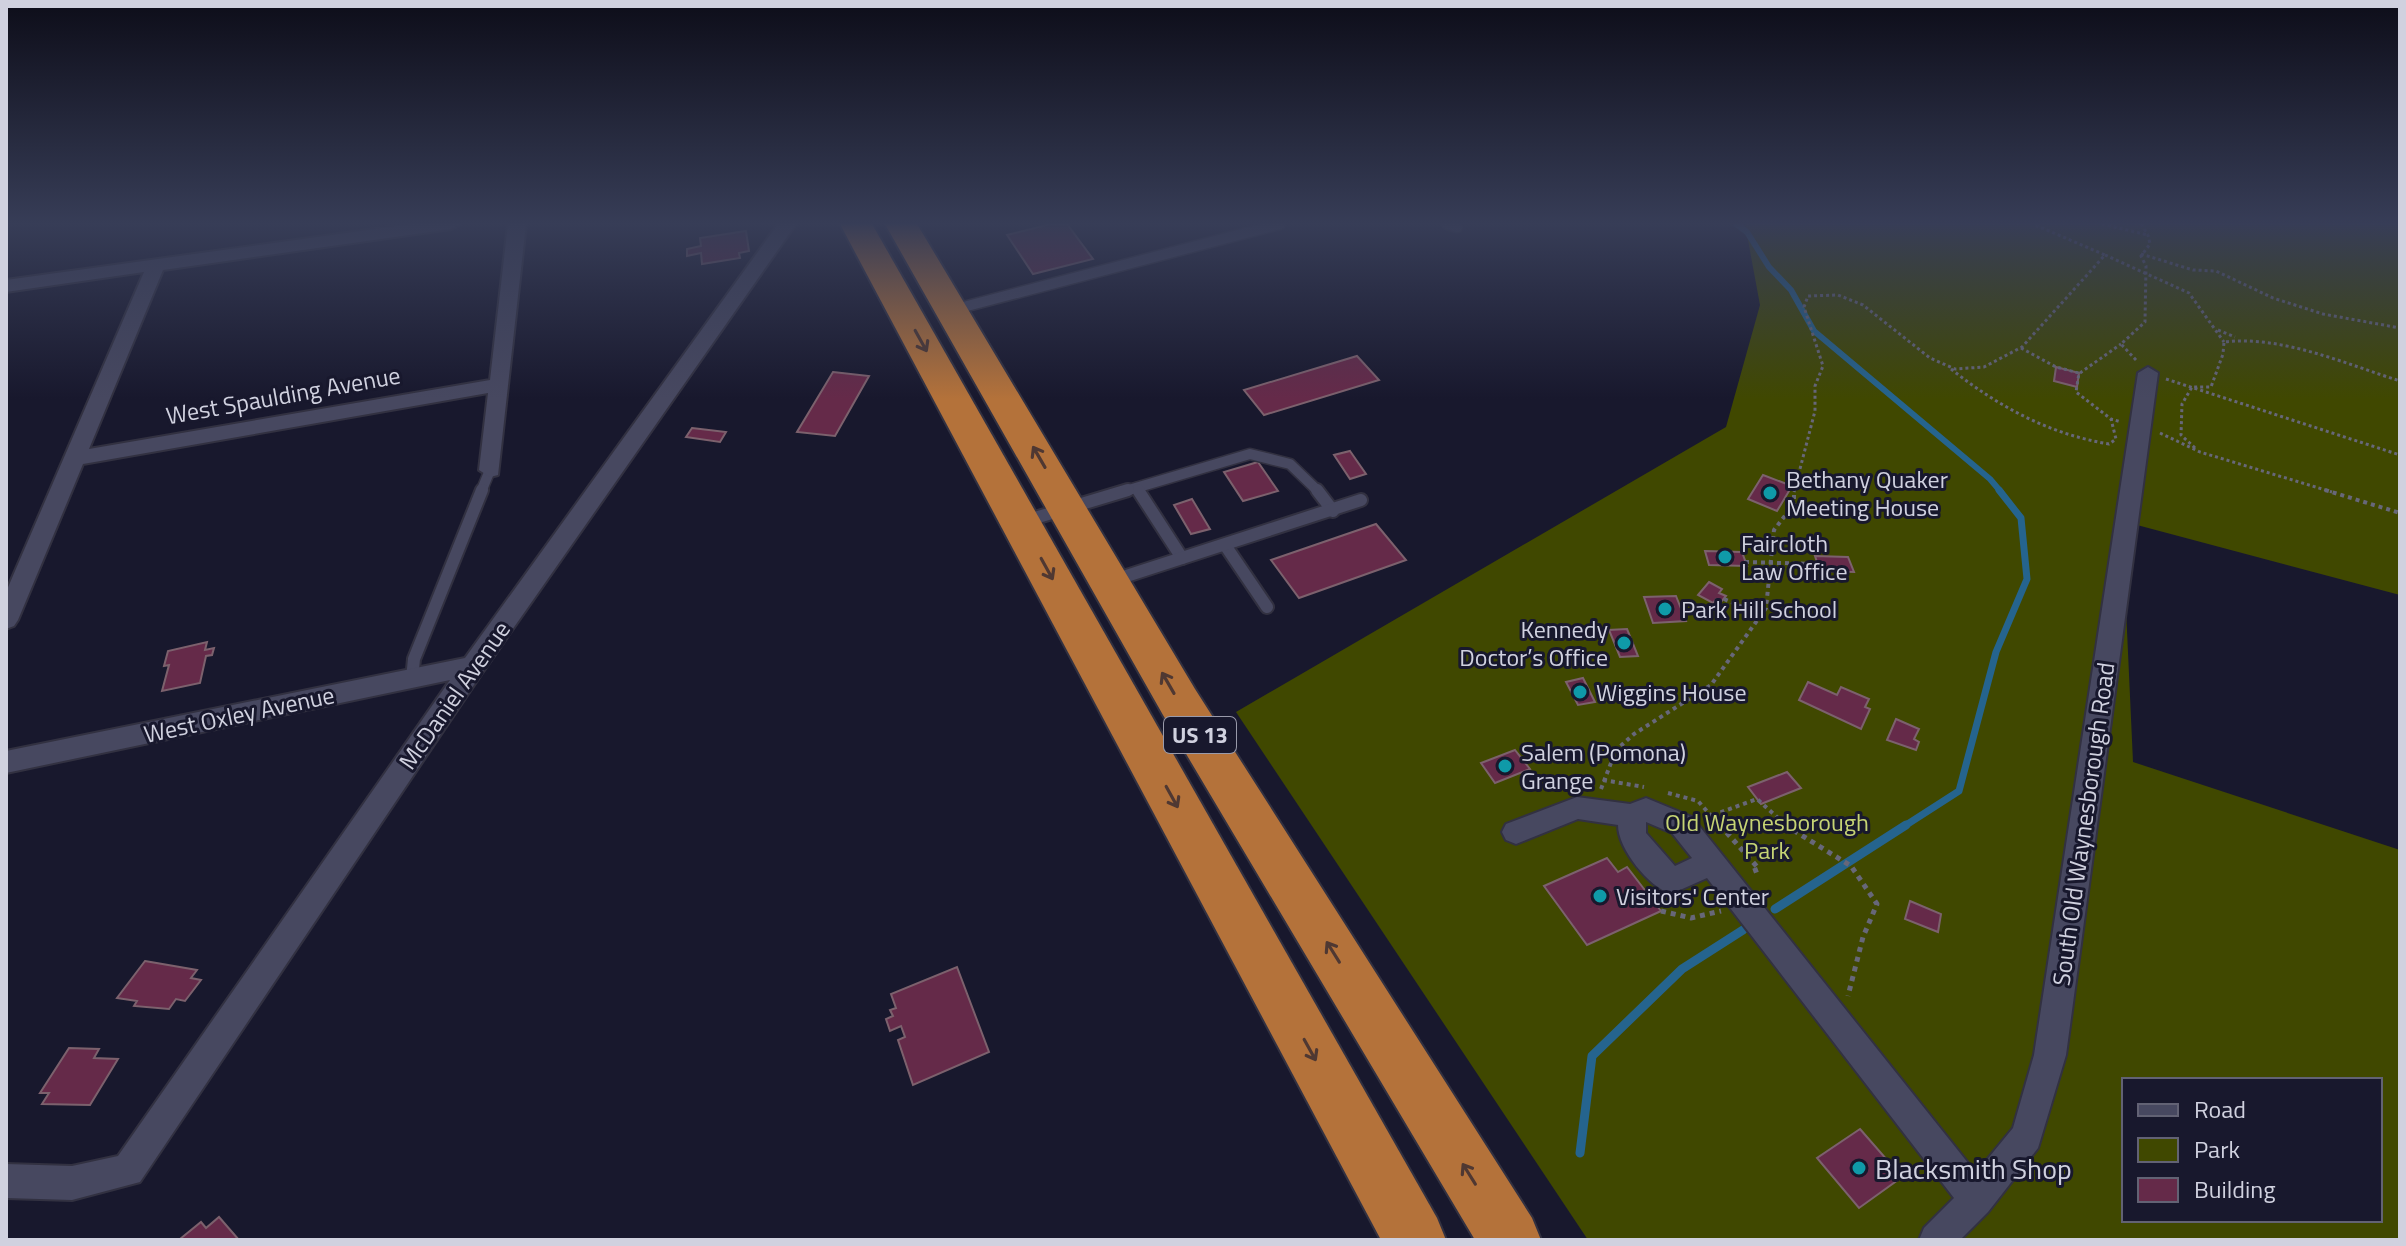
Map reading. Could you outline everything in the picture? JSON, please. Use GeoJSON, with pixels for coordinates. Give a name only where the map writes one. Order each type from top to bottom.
{"type":"FeatureCollection","features":[{"type":"Feature","properties":{"kind":"highway","name":"US 13"},"geometry":{"type":"LineString","coordinates":[[888,282],[1415,1240]]}},
{"type":"Feature","properties":{"kind":"highway","name":"US 13"},"geometry":{"type":"LineString","coordinates":[[935,282],[1108,582],[1510,1240]]}},
{"type":"Feature","properties":{"kind":"street"},"geometry":{"type":"LineString","coordinates":[[6,286],[34,282]]}},
{"type":"Feature","properties":{"kind":"street"},"geometry":{"type":"LineString","coordinates":[[6,620],[149,282]]}},
{"type":"Feature","properties":{"kind":"street"},"geometry":{"type":"LineString","coordinates":[[490,470],[510,282]]}},
{"type":"Feature","properties":{"kind":"street","name":"McDaniel Avenue"},"geometry":{"type":"LineString","coordinates":[[6,1181],[72,1183],[128,1170],[473,666],[746,282]]}},
{"type":"Feature","properties":{"kind":"street","name":"South Old Waynesborough Road"},"geometry":{"type":"LineString","coordinates":[[1936,1240],[1976,1200],[2027,1137],[2050,1055],[2148,373]]}},
{"type":"Feature","properties":{"kind":"street","name":"West Spaulding Avenue"},"geometry":{"type":"LineString","coordinates":[[75,458],[499,385]]}},
{"type":"Feature","properties":{"kind":"street","name":"West Oxley Avenue"},"geometry":{"type":"LineString","coordinates":[[6,762],[473,666]]}},
{"type":"Feature","properties":{"kind":"street"},"geometry":{"type":"LineString","coordinates":[[1516,832],[1577,808],[1632,816],[1646,809],[1664,814],[1682,825],[1976,1200]]}},
{"type":"Feature","properties":{"kind":"street"},"geometry":{"type":"LineString","coordinates":[[1632,816],[1632,837],[1671,882],[1713,861]]}},
{"type":"Feature","properties":{"kind":"lane"},"geometry":{"type":"LineString","coordinates":[[952,310],[1058,282]]}},
{"type":"Feature","properties":{"kind":"lane"},"geometry":{"type":"LineString","coordinates":[[1021,522],[1250,454],[1277,456],[1301,469],[1333,511]]}},
{"type":"Feature","properties":{"kind":"lane"},"geometry":{"type":"LineString","coordinates":[[412,679],[414,659],[490,470]]}},
{"type":"Feature","properties":{"kind":"lane"},"geometry":{"type":"LineString","coordinates":[[1137,488],[1182,558]]}},
{"type":"Feature","properties":{"kind":"lane"},"geometry":{"type":"LineString","coordinates":[[1108,582],[1361,500]]}},
{"type":"Feature","properties":{"kind":"lane"},"geometry":{"type":"LineString","coordinates":[[1225,545],[1267,607]]}},
{"type":"Feature","properties":{"kind":"path"},"geometry":{"type":"LineString","coordinates":[[1949,368],[1978,372],[2021,348],[2044,320],[2086,282]]}},
{"type":"Feature","properties":{"kind":"path"},"geometry":{"type":"LineString","coordinates":[[2145,282],[2145,322],[2121,344],[2079,373],[2076,392],[2111,419],[2140,427],[2200,452],[2400,513]]}},
{"type":"Feature","properties":{"kind":"path"},"geometry":{"type":"LineString","coordinates":[[2164,282],[2189,293],[2224,342],[2223,358],[2213,373],[2211,387],[2192,387],[2184,396],[2179,410],[2181,435],[2200,452]]}},
{"type":"Feature","properties":{"kind":"path"},"geometry":{"type":"LineString","coordinates":[[2240,282],[2273,298],[2323,314],[2400,328]]}},
{"type":"Feature","properties":{"kind":"path"},"geometry":{"type":"LineString","coordinates":[[1598,811],[1601,784],[1616,750],[1634,734],[1711,685],[1766,608],[1774,530],[1794,504],[1792,486],[1797,459],[1819,400],[1815,386],[1823,366],[1804,307],[1808,296],[1821,293],[1856,303],[1899,332],[1907,343],[2008,409],[2088,441],[2109,444],[2116,439],[2111,419]]}},
{"type":"Feature","properties":{"kind":"path"},"geometry":{"type":"LineString","coordinates":[[2209,324],[2238,339],[2400,381]]}},
{"type":"Feature","properties":{"kind":"path"},"geometry":{"type":"LineString","coordinates":[[2224,342],[2238,339]]}},
{"type":"Feature","properties":{"kind":"path"},"geometry":{"type":"LineString","coordinates":[[2121,344],[2148,373],[2400,455]]}},
{"type":"Feature","properties":{"kind":"path"},"geometry":{"type":"LineString","coordinates":[[2021,348],[2056,367],[2079,373]]}},
{"type":"Feature","properties":{"kind":"path"},"geometry":{"type":"LineString","coordinates":[[1745,562],[1818,564]]}},
{"type":"Feature","properties":{"kind":"path"},"geometry":{"type":"LineString","coordinates":[[1724,599],[1761,615]]}},
{"type":"Feature","properties":{"kind":"path"},"geometry":{"type":"LineString","coordinates":[[1713,815],[1757,799],[1773,816],[1857,868],[1877,904],[1855,965],[1852,989],[1842,1004],[1830,1011]]}},
{"type":"Feature","properties":{"kind":"green space","name":"Old Waynesborough Park"},"geometry":{"type":"Polygon","coordinates":[[[1756,282],[2400,282],[2400,595],[2122,521],[2133,762],[2400,850],[2400,1240],[1588,1240],[1236,712],[1726,427],[1760,305],[1756,282]]]}},
{"type":"Feature","properties":{"kind":"building"},"geometry":{"type":"Polygon","coordinates":[[[1357,356],[1379,380],[1264,415],[1244,390],[1357,356]]]}},
{"type":"Feature","properties":{"kind":"building"},"geometry":{"type":"Polygon","coordinates":[[[2056,367],[2079,373],[2077,387],[2054,381],[2056,367]]]}},
{"type":"Feature","properties":{"kind":"building"},"geometry":{"type":"Polygon","coordinates":[[[833,372],[869,376],[835,436],[797,432],[833,372]]]}},
{"type":"Feature","properties":{"kind":"building"},"geometry":{"type":"Polygon","coordinates":[[[692,428],[726,432],[720,442],[686,437],[692,428]]]}},
{"type":"Feature","properties":{"kind":"building"},"geometry":{"type":"Polygon","coordinates":[[[1350,451],[1366,474],[1350,479],[1334,455],[1350,451]]]}},
{"type":"Feature","properties":{"kind":"building"},"geometry":{"type":"Polygon","coordinates":[[[1258,462],[1278,491],[1243,501],[1224,472],[1258,462]]]}},
{"type":"Feature","properties":{"kind":"building","name":"Bethany Quaker Meeting House"},"geometry":{"type":"Polygon","coordinates":[[[1763,475],[1792,486],[1777,511],[1748,499],[1763,475]]]}},
{"type":"Feature","properties":{"kind":"building"},"geometry":{"type":"Polygon","coordinates":[[[1192,499],[1210,529],[1191,534],[1174,505],[1192,499]]]}},
{"type":"Feature","properties":{"kind":"building"},"geometry":{"type":"Polygon","coordinates":[[[1376,524],[1406,560],[1299,598],[1271,560],[1376,524]]]}},
{"type":"Feature","properties":{"kind":"building","name":"Faircloth Law Office"},"geometry":{"type":"Polygon","coordinates":[[[1705,551],[1742,552],[1747,566],[1709,565],[1705,551]]]}},
{"type":"Feature","properties":{"kind":"building"},"geometry":{"type":"Polygon","coordinates":[[[1815,556],[1848,557],[1854,572],[1820,571],[1815,556]]]}},
{"type":"Feature","properties":{"kind":"building"},"geometry":{"type":"Polygon","coordinates":[[[1709,582],[1722,589],[1719,593],[1726,596],[1721,602],[1716,599],[1713,603],[1698,595],[1709,582]]]}},
{"type":"Feature","properties":{"kind":"building","name":"Park Hill School"},"geometry":{"type":"Polygon","coordinates":[[[1676,596],[1686,621],[1653,623],[1644,597],[1676,596]]]}},
{"type":"Feature","properties":{"kind":"building","name":"Kennedy Doctor’s Office"},"geometry":{"type":"Polygon","coordinates":[[[1627,629],[1638,656],[1620,657],[1609,630],[1627,629]]]}},
{"type":"Feature","properties":{"kind":"building"},"geometry":{"type":"Polygon","coordinates":[[[207,642],[205,650],[214,648],[212,655],[206,656],[200,683],[162,691],[169,665],[164,666],[168,651],[207,642]]]}},
{"type":"Feature","properties":{"kind":"building","name":"Wiggins House"},"geometry":{"type":"Polygon","coordinates":[[[1583,678],[1595,702],[1578,705],[1566,682],[1583,678]]]}},
{"type":"Feature","properties":{"kind":"building"},"geometry":{"type":"Polygon","coordinates":[[[1808,682],[1837,695],[1841,687],[1869,699],[1865,707],[1870,709],[1861,729],[1799,700],[1808,682]]]}},
{"type":"Feature","properties":{"kind":"building"},"geometry":{"type":"Polygon","coordinates":[[[1896,719],[1919,729],[1914,739],[1919,742],[1916,750],[1887,740],[1896,719]]]}},
{"type":"Feature","properties":{"kind":"building","name":"Salem (Pomona) Grange"},"geometry":{"type":"Polygon","coordinates":[[[1515,750],[1530,769],[1495,783],[1481,763],[1515,750]]]}},
{"type":"Feature","properties":{"kind":"building"},"geometry":{"type":"Polygon","coordinates":[[[1787,772],[1801,788],[1761,804],[1748,787],[1787,772]]]}},
{"type":"Feature","properties":{"kind":"building","name":"Visitors' Center"},"geometry":{"type":"Polygon","coordinates":[[[1607,858],[1618,872],[1627,867],[1661,911],[1587,945],[1544,886],[1607,858]]]}},
{"type":"Feature","properties":{"kind":"building"},"geometry":{"type":"Polygon","coordinates":[[[1910,901],[1941,914],[1938,932],[1905,919],[1910,901]]]}},
{"type":"Feature","properties":{"kind":"building"},"geometry":{"type":"Polygon","coordinates":[[[145,961],[197,970],[191,978],[201,980],[185,1001],[176,999],[169,1009],[134,1006],[137,1001],[117,998],[145,961]]]}},
{"type":"Feature","properties":{"kind":"building"},"geometry":{"type":"Polygon","coordinates":[[[957,967],[989,1052],[913,1085],[898,1040],[905,1037],[901,1026],[890,1031],[886,1019],[893,1016],[890,1010],[896,1008],[891,994],[957,967]]]}},
{"type":"Feature","properties":{"kind":"building"},"geometry":{"type":"Polygon","coordinates":[[[69,1048],[99,1049],[94,1058],[118,1059],[90,1105],[42,1104],[49,1093],[40,1093],[69,1048]]]}},
{"type":"Feature","properties":{"kind":"building","name":"Blacksmith Shop"},"geometry":{"type":"Polygon","coordinates":[[[1860,1129],[1902,1177],[1859,1208],[1817,1158],[1860,1129]]]}},
{"type":"Feature","properties":{"kind":"building"},"geometry":{"type":"Polygon","coordinates":[[[219,1217],[239,1240],[180,1239],[201,1222],[206,1228],[219,1217]]]}},
{"type":"Feature","properties":{"kind":"waterway"},"geometry":{"type":"LineString","coordinates":[[1783,282],[1814,331],[1990,479],[2001,492]]}},
{"type":"Feature","properties":{"kind":"waterway"},"geometry":{"type":"LineString","coordinates":[[1903,827],[1959,791],[1996,652],[2027,579],[2021,518],[1999,490]]}},
{"type":"Feature","properties":{"kind":"waterway"},"geometry":{"type":"LineString","coordinates":[[1775,909],[1906,825]]}},
{"type":"Feature","properties":{"kind":"waterway"},"geometry":{"type":"LineString","coordinates":[[1580,1153],[1592,1056],[1682,969],[1743,930]]}},
{"type":"Feature","properties":{"kind":"place","name":"Bethany Quaker Meeting House"},"geometry":{"type":"Point","coordinates":[1770,493]}},
{"type":"Feature","properties":{"kind":"place","name":"Faircloth Law Office"},"geometry":{"type":"Point","coordinates":[1725,557]}},
{"type":"Feature","properties":{"kind":"place","name":"Park Hill School"},"geometry":{"type":"Point","coordinates":[1665,609]}},
{"type":"Feature","properties":{"kind":"place","name":"Kennedy Doctor’s Office"},"geometry":{"type":"Point","coordinates":[1624,643]}},
{"type":"Feature","properties":{"kind":"place","name":"Wiggins House"},"geometry":{"type":"Point","coordinates":[1580,692]}},
{"type":"Feature","properties":{"kind":"place","name":"Salem (Pomona) Grange"},"geometry":{"type":"Point","coordinates":[1505,766]}},
{"type":"Feature","properties":{"kind":"place","name":"Visitors' Center"},"geometry":{"type":"Point","coordinates":[1600,896]}},
{"type":"Feature","properties":{"kind":"place","name":"Blacksmith Shop"},"geometry":{"type":"Point","coordinates":[1859,1168]}}]}
